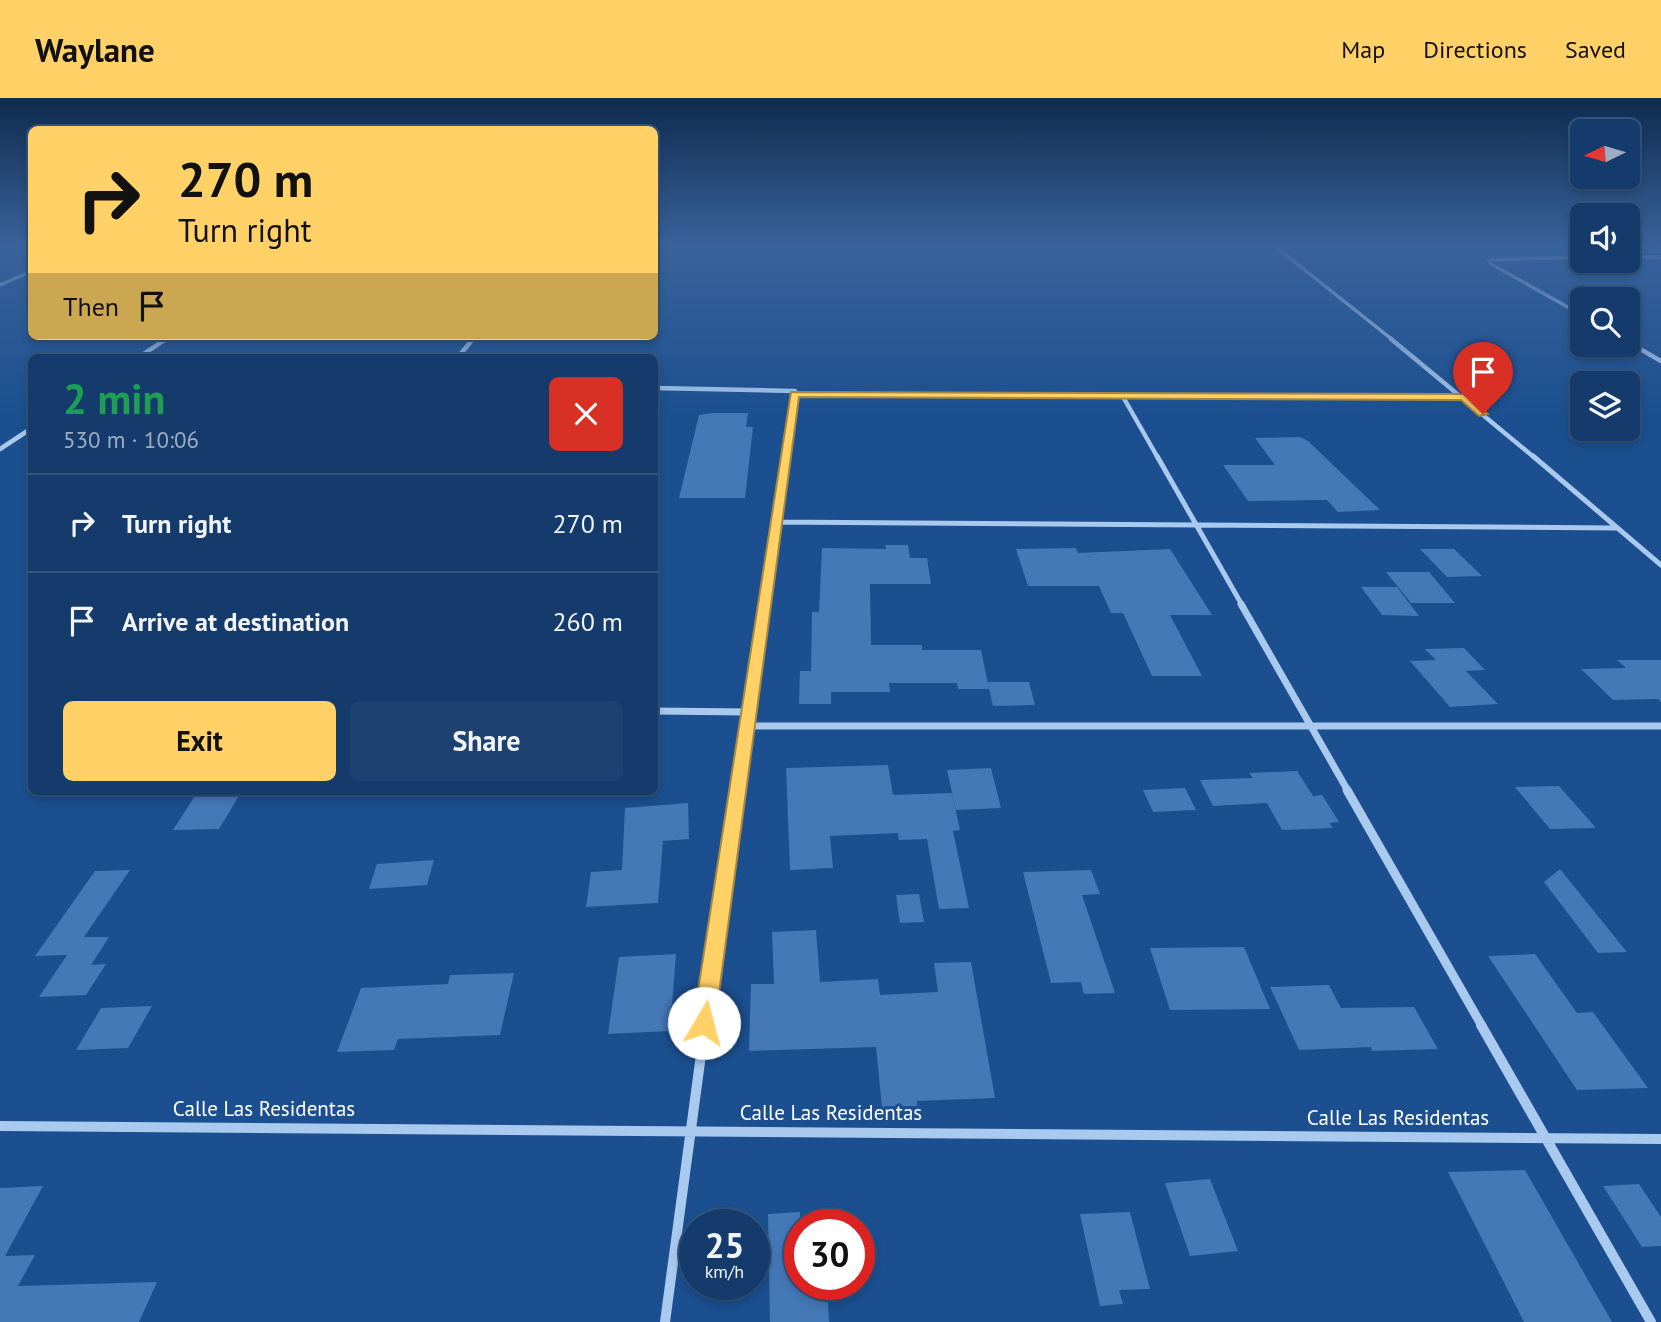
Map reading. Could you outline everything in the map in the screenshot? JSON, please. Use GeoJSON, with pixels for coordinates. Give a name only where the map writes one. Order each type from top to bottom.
{"type":"FeatureCollection","features":[{"type":"Feature","properties":{"kind":"street"},"geometry":{"type":"LineString","coordinates":[[1348,304],[1464,397],[1661,565]]}},
{"type":"Feature","properties":{"kind":"street"},"geometry":{"type":"LineString","coordinates":[[144,354],[165,340]]}},
{"type":"Feature","properties":{"kind":"street"},"geometry":{"type":"LineString","coordinates":[[461,354],[473,340]]}},
{"type":"Feature","properties":{"kind":"street"},"geometry":{"type":"LineString","coordinates":[[1640,349],[1661,361]]}},
{"type":"Feature","properties":{"kind":"street"},"geometry":{"type":"LineString","coordinates":[[658,388],[795,391]]}},
{"type":"Feature","properties":{"kind":"street"},"geometry":{"type":"LineString","coordinates":[[665,1322],[745,726],[795,394],[1464,397]]}},
{"type":"Feature","properties":{"kind":"street"},"geometry":{"type":"LineString","coordinates":[[1122,395],[1651,1322]]}},
{"type":"Feature","properties":{"kind":"street"},"geometry":{"type":"LineString","coordinates":[[0,449],[28,431]]}},
{"type":"Feature","properties":{"kind":"street"},"geometry":{"type":"LineString","coordinates":[[774,522],[1616,528]]}},
{"type":"Feature","properties":{"kind":"street"},"geometry":{"type":"LineString","coordinates":[[658,711],[747,712]]}},
{"type":"Feature","properties":{"kind":"street"},"geometry":{"type":"LineString","coordinates":[[745,726],[1661,726]]}},
{"type":"Feature","properties":{"kind":"street","name":"Calle Las Residentas"},"geometry":{"type":"LineString","coordinates":[[0,1126],[1661,1139]]}},
{"type":"Feature","properties":{"kind":"building"},"geometry":{"type":"Polygon","coordinates":[[[748,413],[746,427],[753,427],[745,498],[679,498],[699,415],[748,413]]]}},
{"type":"Feature","properties":{"kind":"building"},"geometry":{"type":"Polygon","coordinates":[[[1300,437],[1308,441],[1380,510],[1338,512],[1327,500],[1248,501],[1223,465],[1275,465],[1255,438],[1300,437]]]}},
{"type":"Feature","properties":{"kind":"building"},"geometry":{"type":"Polygon","coordinates":[[[885,545],[908,545],[910,558],[927,558],[931,584],[870,584],[871,645],[922,645],[922,650],[981,650],[989,688],[988,682],[1029,682],[1035,705],[993,706],[989,689],[958,689],[957,683],[889,683],[890,692],[831,692],[831,704],[799,704],[800,671],[811,671],[812,612],[819,612],[822,548],[886,549],[885,545]]]}},
{"type":"Feature","properties":{"kind":"building"},"geometry":{"type":"Polygon","coordinates":[[[1076,548],[1078,553],[1170,549],[1212,615],[1170,615],[1202,676],[1152,676],[1123,613],[1111,613],[1099,586],[1028,586],[1016,549],[1076,548]]]}},
{"type":"Feature","properties":{"kind":"building"},"geometry":{"type":"Polygon","coordinates":[[[1420,549],[1454,549],[1482,576],[1447,577],[1420,549]]]}},
{"type":"Feature","properties":{"kind":"building"},"geometry":{"type":"Polygon","coordinates":[[[1386,572],[1429,572],[1455,603],[1411,603],[1386,572]]]}},
{"type":"Feature","properties":{"kind":"building"},"geometry":{"type":"Polygon","coordinates":[[[1361,587],[1397,587],[1419,616],[1382,615],[1361,587]]]}},
{"type":"Feature","properties":{"kind":"building"},"geometry":{"type":"Polygon","coordinates":[[[1464,648],[1485,670],[1466,671],[1498,704],[1450,707],[1410,661],[1436,660],[1425,649],[1464,648]]]}},
{"type":"Feature","properties":{"kind":"building"},"geometry":{"type":"Polygon","coordinates":[[[1617,660],[1661,660],[1661,702],[1658,699],[1613,700],[1581,669],[1626,668],[1617,660]]]}},
{"type":"Feature","properties":{"kind":"building"},"geometry":{"type":"Polygon","coordinates":[[[888,765],[893,795],[952,793],[960,830],[953,831],[969,908],[939,909],[927,839],[899,840],[898,833],[830,836],[833,868],[790,870],[786,768],[888,765]]]}},
{"type":"Feature","properties":{"kind":"building"},"geometry":{"type":"Polygon","coordinates":[[[991,768],[1001,808],[956,810],[947,770],[991,768]]]}},
{"type":"Feature","properties":{"kind":"building"},"geometry":{"type":"Polygon","coordinates":[[[1297,771],[1313,796],[1322,795],[1339,822],[1329,823],[1333,828],[1282,830],[1267,803],[1213,806],[1200,780],[1253,778],[1249,773],[1297,771]]]}},
{"type":"Feature","properties":{"kind":"building"},"geometry":{"type":"Polygon","coordinates":[[[1559,786],[1596,828],[1550,829],[1515,787],[1559,786]]]}},
{"type":"Feature","properties":{"kind":"building"},"geometry":{"type":"Polygon","coordinates":[[[1185,788],[1196,810],[1153,812],[1143,790],[1185,788]]]}},
{"type":"Feature","properties":{"kind":"building"},"geometry":{"type":"Polygon","coordinates":[[[195,795],[240,795],[219,829],[173,830],[195,795]]]}},
{"type":"Feature","properties":{"kind":"building"},"geometry":{"type":"Polygon","coordinates":[[[688,803],[689,839],[663,841],[658,903],[586,907],[591,872],[622,870],[625,808],[688,803]]]}},
{"type":"Feature","properties":{"kind":"building"},"geometry":{"type":"Polygon","coordinates":[[[434,860],[427,885],[369,889],[377,864],[434,860]]]}},
{"type":"Feature","properties":{"kind":"building"},"geometry":{"type":"Polygon","coordinates":[[[1560,869],[1627,952],[1598,953],[1544,882],[1560,869]]]}},
{"type":"Feature","properties":{"kind":"building"},"geometry":{"type":"Polygon","coordinates":[[[130,870],[84,937],[109,937],[91,965],[106,964],[86,995],[39,997],[67,955],[35,956],[95,871],[130,870]]]}},
{"type":"Feature","properties":{"kind":"building"},"geometry":{"type":"Polygon","coordinates":[[[1091,870],[1100,894],[1082,895],[1115,993],[1084,994],[1081,982],[1051,983],[1023,872],[1091,870]]]}},
{"type":"Feature","properties":{"kind":"building"},"geometry":{"type":"Polygon","coordinates":[[[919,894],[924,922],[900,923],[896,895],[919,894]]]}},
{"type":"Feature","properties":{"kind":"building"},"geometry":{"type":"Polygon","coordinates":[[[816,930],[820,982],[878,979],[880,995],[938,992],[934,963],[971,962],[995,1098],[917,1101],[917,1106],[882,1107],[876,1047],[749,1051],[751,984],[774,984],[772,932],[816,930]]]}},
{"type":"Feature","properties":{"kind":"building"},"geometry":{"type":"Polygon","coordinates":[[[1244,947],[1270,1009],[1170,1010],[1150,948],[1244,947]]]}},
{"type":"Feature","properties":{"kind":"building"},"geometry":{"type":"Polygon","coordinates":[[[676,954],[670,1031],[608,1034],[619,957],[676,954]]]}},
{"type":"Feature","properties":{"kind":"building"},"geometry":{"type":"Polygon","coordinates":[[[1535,954],[1577,1013],[1593,1012],[1648,1088],[1577,1090],[1488,956],[1535,954]]]}},
{"type":"Feature","properties":{"kind":"building"},"geometry":{"type":"Polygon","coordinates":[[[514,973],[500,1035],[398,1039],[394,1050],[337,1052],[361,988],[448,984],[450,975],[514,973]]]}},
{"type":"Feature","properties":{"kind":"building"},"geometry":{"type":"Polygon","coordinates":[[[1329,985],[1341,1008],[1414,1007],[1438,1049],[1372,1051],[1371,1047],[1299,1050],[1270,987],[1329,985]]]}},
{"type":"Feature","properties":{"kind":"building"},"geometry":{"type":"Polygon","coordinates":[[[152,1006],[128,1048],[76,1050],[101,1008],[152,1006]]]}},
{"type":"Feature","properties":{"kind":"building"},"geometry":{"type":"Polygon","coordinates":[[[1525,1170],[1612,1322],[1524,1322],[1448,1172],[1525,1170]]]}},
{"type":"Feature","properties":{"kind":"building"},"geometry":{"type":"Polygon","coordinates":[[[1210,1179],[1238,1251],[1190,1256],[1165,1183],[1210,1179]]]}},
{"type":"Feature","properties":{"kind":"building"},"geometry":{"type":"Polygon","coordinates":[[[1639,1184],[1661,1217],[1661,1246],[1642,1247],[1603,1186],[1639,1184]]]}},
{"type":"Feature","properties":{"kind":"building"},"geometry":{"type":"Polygon","coordinates":[[[43,1186],[5,1256],[35,1255],[18,1286],[157,1282],[139,1322],[0,1322],[0,1188],[43,1186]]]}},
{"type":"Feature","properties":{"kind":"building"},"geometry":{"type":"Polygon","coordinates":[[[1130,1212],[1150,1289],[1119,1290],[1123,1304],[1100,1306],[1080,1214],[1130,1212]]]}},
{"type":"Feature","properties":{"kind":"building"},"geometry":{"type":"Polygon","coordinates":[[[784,1213],[784,1300],[828,1300],[829,1322],[770,1322],[770,1214],[784,1213]]]}},
{"type":"Feature","properties":{"kind":"route"},"geometry":{"type":"LineString","coordinates":[[704,1023],[774,522],[795,394],[1464,397],[1483,414]]}}]}
